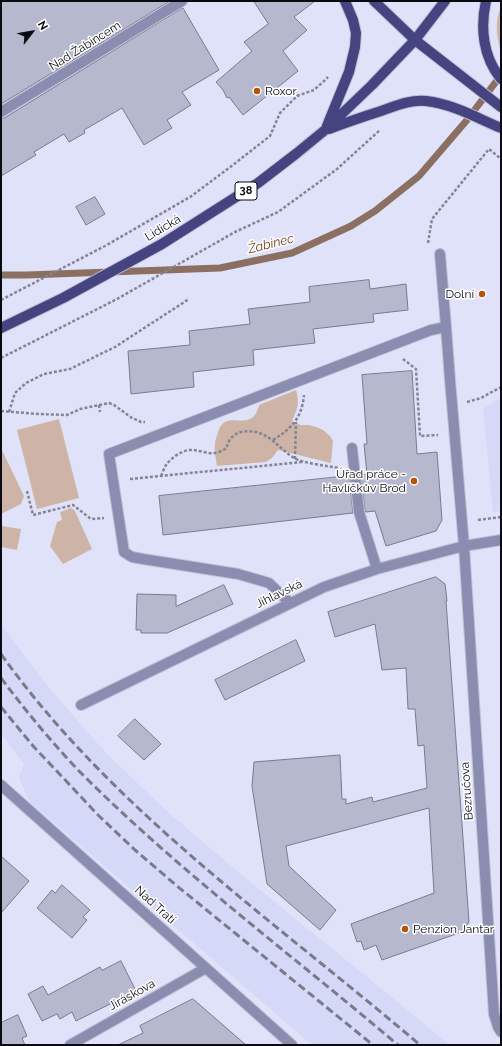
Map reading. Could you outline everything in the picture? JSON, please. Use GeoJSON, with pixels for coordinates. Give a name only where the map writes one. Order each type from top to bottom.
{"type":"FeatureCollection","features":[{"type":"Feature","properties":{"kind":"main road","name":"Lidická"},"geometry":{"type":"LineString","coordinates":[[325,130],[353,59],[356,33],[353,20],[345,1]]}},
{"type":"Feature","properties":{"kind":"main road"},"geometry":{"type":"LineString","coordinates":[[374,1],[415,40],[501,107]]}},
{"type":"Feature","properties":{"kind":"main road","name":"Lidická"},"geometry":{"type":"LineString","coordinates":[[1,328],[63,298],[162,244],[258,183],[325,130],[372,85],[415,40],[445,1]]}},
{"type":"Feature","properties":{"kind":"main road"},"geometry":{"type":"LineString","coordinates":[[486,1],[483,21],[483,35],[491,65],[501,79]]}},
{"type":"Feature","properties":{"kind":"main road","name":"Lidická"},"geometry":{"type":"LineString","coordinates":[[325,130],[411,101],[425,100],[456,108],[499,127]]}},
{"type":"Feature","properties":{"kind":"street","name":"Nad Žabincem"},"geometry":{"type":"LineString","coordinates":[[1,112],[182,1]]}},
{"type":"Feature","properties":{"kind":"street","name":"Bezručova"},"geometry":{"type":"LineString","coordinates":[[440,254],[464,546],[494,1014],[501,1032]]}},
{"type":"Feature","properties":{"kind":"street"},"geometry":{"type":"LineString","coordinates":[[290,603],[269,583],[244,576],[132,557],[124,552],[109,454],[396,343],[431,330],[446,327]]}},
{"type":"Feature","properties":{"kind":"street"},"geometry":{"type":"LineString","coordinates":[[352,448],[359,512],[377,569]]}},
{"type":"Feature","properties":{"kind":"street","name":"Jihlavská"},"geometry":{"type":"LineString","coordinates":[[81,705],[324,587],[377,569],[464,546],[501,540]]}},
{"type":"Feature","properties":{"kind":"street","name":"Nad Tratí"},"geometry":{"type":"LineString","coordinates":[[1,785],[292,1045]]}},
{"type":"Feature","properties":{"kind":"street","name":"Jiráskova"},"geometry":{"type":"LineString","coordinates":[[70,1045],[206,968]]}},
{"type":"Feature","properties":{"kind":"path"},"geometry":{"type":"LineString","coordinates":[[1,300],[105,246],[190,197],[270,136],[280,113],[297,96],[314,90],[328,76]]}},
{"type":"Feature","properties":{"kind":"path"},"geometry":{"type":"LineString","coordinates":[[1,358],[117,299],[235,232],[278,212],[337,169],[381,128]]}},
{"type":"Feature","properties":{"kind":"path"},"geometry":{"type":"LineString","coordinates":[[427,250],[432,219],[489,149],[501,159]]}},
{"type":"Feature","properties":{"kind":"path"},"geometry":{"type":"LineString","coordinates":[[9,412],[15,393],[26,383],[44,374],[70,369],[115,347],[189,299]]}},
{"type":"Feature","properties":{"kind":"path"},"geometry":{"type":"LineString","coordinates":[[396,343],[400,356],[416,369],[420,436],[439,435]]}},
{"type":"Feature","properties":{"kind":"path"},"geometry":{"type":"LineString","coordinates":[[273,440],[288,430],[296,421],[303,407],[304,396],[299,381]]}},
{"type":"Feature","properties":{"kind":"path"},"geometry":{"type":"LineString","coordinates":[[452,405],[481,398],[501,387]]}},
{"type":"Feature","properties":{"kind":"path"},"geometry":{"type":"LineString","coordinates":[[1,412],[67,415],[80,409],[99,405],[100,412]]}},
{"type":"Feature","properties":{"kind":"path"},"geometry":{"type":"LineString","coordinates":[[295,459],[296,421]]}},
{"type":"Feature","properties":{"kind":"path"},"geometry":{"type":"LineString","coordinates":[[161,476],[165,466],[180,454],[189,450],[217,453],[225,450],[233,436],[242,431],[256,432],[273,440],[295,459],[355,471]]}},
{"type":"Feature","properties":{"kind":"path"},"geometry":{"type":"LineString","coordinates":[[113,481],[304,462]]}},
{"type":"Feature","properties":{"kind":"path"},"geometry":{"type":"LineString","coordinates":[[26,491],[33,515],[73,505],[91,519],[119,517]]}},
{"type":"Feature","properties":{"kind":"path"},"geometry":{"type":"LineString","coordinates":[[461,522],[501,517]]}},
{"type":"Feature","properties":{"kind":"shaded area"},"geometry":{"type":"Polygon","coordinates":[[[501,7],[501,53],[497,36],[497,18],[501,7]]]}},
{"type":"Feature","properties":{"kind":"shaded area"},"geometry":{"type":"Polygon","coordinates":[[[296,390],[298,399],[292,421],[300,425],[316,427],[323,430],[330,436],[333,441],[331,463],[278,450],[272,458],[266,462],[217,466],[215,442],[222,425],[227,421],[251,419],[256,414],[259,405],[296,390]]]}},
{"type":"Feature","properties":{"kind":"shaded area"},"geometry":{"type":"Polygon","coordinates":[[[501,397],[501,511],[493,512],[483,409],[501,397]]]}},
{"type":"Feature","properties":{"kind":"shaded area"},"geometry":{"type":"Polygon","coordinates":[[[59,419],[79,498],[37,509],[17,430],[59,419]]]}},
{"type":"Feature","properties":{"kind":"shaded area"},"geometry":{"type":"Polygon","coordinates":[[[1,448],[24,496],[21,504],[1,514],[1,448]]]}},
{"type":"Feature","properties":{"kind":"shaded area"},"geometry":{"type":"Polygon","coordinates":[[[71,508],[75,511],[92,549],[63,564],[50,546],[57,522],[62,520],[60,512],[71,508]]]}},
{"type":"Feature","properties":{"kind":"shaded area"},"geometry":{"type":"Polygon","coordinates":[[[1,526],[21,529],[17,550],[1,547],[1,526]]]}},
{"type":"Feature","properties":{"kind":"shaded area"},"geometry":{"type":"Polygon","coordinates":[[[1,623],[50,689],[83,727],[108,755],[170,814],[243,876],[449,1045],[312,1045],[30,802],[19,778],[24,764],[1,734],[1,623]]]}},
{"type":"Feature","properties":{"kind":"building"},"geometry":{"type":"Polygon","coordinates":[[[1,1],[170,1],[1,104],[1,1]]]}},
{"type":"Feature","properties":{"kind":"building"},"geometry":{"type":"Polygon","coordinates":[[[254,1],[315,1],[294,17],[307,30],[283,51],[298,71],[243,115],[229,97],[227,98],[223,90],[216,82],[252,51],[244,42],[268,24],[254,1]]]}},
{"type":"Feature","properties":{"kind":"building"},"geometry":{"type":"Polygon","coordinates":[[[183,8],[219,70],[182,92],[191,105],[167,120],[172,128],[144,145],[122,108],[84,130],[85,133],[69,142],[64,134],[34,152],[36,155],[1,176],[1,118],[4,118],[183,8]]]}},
{"type":"Feature","properties":{"kind":"building"},"geometry":{"type":"Polygon","coordinates":[[[95,197],[105,214],[86,225],[76,207],[95,197]]]}},
{"type":"Feature","properties":{"kind":"building"},"geometry":{"type":"Polygon","coordinates":[[[369,280],[370,289],[406,284],[408,310],[373,314],[374,322],[313,329],[315,343],[253,350],[254,365],[193,372],[194,387],[131,394],[128,351],[190,345],[189,331],[250,324],[248,309],[310,302],[309,287],[369,280]]]}},
{"type":"Feature","properties":{"kind":"building"},"geometry":{"type":"Polygon","coordinates":[[[412,371],[417,454],[437,452],[442,520],[436,531],[386,546],[375,511],[365,511],[361,475],[367,474],[364,444],[367,444],[362,375],[412,371]]]}},
{"type":"Feature","properties":{"kind":"building"},"geometry":{"type":"Polygon","coordinates":[[[349,476],[353,513],[163,535],[159,496],[349,476]]]}},
{"type":"Feature","properties":{"kind":"building"},"geometry":{"type":"Polygon","coordinates":[[[436,577],[445,584],[447,601],[469,922],[462,933],[382,960],[376,945],[364,950],[361,941],[357,942],[351,924],[434,893],[429,808],[286,846],[289,866],[336,910],[320,930],[267,884],[252,786],[254,762],[340,755],[342,799],[346,799],[346,804],[372,797],[373,802],[427,788],[424,745],[418,746],[415,709],[408,709],[406,668],[382,670],[375,624],[335,637],[328,612],[436,577]]]}},
{"type":"Feature","properties":{"kind":"building"},"geometry":{"type":"Polygon","coordinates":[[[224,585],[233,604],[167,633],[141,633],[141,630],[136,630],[137,594],[176,595],[176,606],[224,585]]]}},
{"type":"Feature","properties":{"kind":"building"},"geometry":{"type":"Polygon","coordinates":[[[296,640],[305,661],[225,700],[215,680],[296,640]]]}},
{"type":"Feature","properties":{"kind":"building"},"geometry":{"type":"Polygon","coordinates":[[[135,719],[161,744],[144,760],[118,736],[135,719]]]}},
{"type":"Feature","properties":{"kind":"building"},"geometry":{"type":"Polygon","coordinates":[[[1,856],[29,881],[1,913],[1,856]]]}},
{"type":"Feature","properties":{"kind":"building"},"geometry":{"type":"Polygon","coordinates":[[[62,885],[90,910],[83,917],[87,920],[72,938],[37,908],[52,890],[55,893],[62,885]]]}},
{"type":"Feature","properties":{"kind":"building"},"geometry":{"type":"Polygon","coordinates":[[[121,961],[136,991],[76,1021],[72,1012],[60,1019],[57,1014],[42,1021],[28,994],[43,986],[48,995],[100,967],[102,970],[121,961]]]}},
{"type":"Feature","properties":{"kind":"building"},"geometry":{"type":"Polygon","coordinates":[[[193,999],[246,1045],[118,1045],[143,1033],[140,1026],[193,999]]]}},
{"type":"Feature","properties":{"kind":"building"},"geometry":{"type":"Polygon","coordinates":[[[18,1015],[27,1036],[22,1038],[25,1045],[1,1045],[1,1023],[18,1015]]]}},
{"type":"Feature","properties":{"kind":"waterway","name":"Žabinec"},"geometry":{"type":"LineString","coordinates":[[1,275],[220,268],[292,253],[351,226],[375,211],[419,176],[467,120],[501,75]]}},
{"type":"Feature","properties":{"kind":"railway"},"geometry":{"type":"LineString","coordinates":[[1,654],[45,711],[93,764],[145,814],[198,862],[420,1045]]}},
{"type":"Feature","properties":{"kind":"railway"},"geometry":{"type":"LineString","coordinates":[[1,678],[30,715],[81,773],[157,845],[398,1045]]}},
{"type":"Feature","properties":{"kind":"railway"},"geometry":{"type":"LineString","coordinates":[[1,707],[34,747],[98,815],[135,850],[177,886],[373,1045]]}},
{"type":"Feature","properties":{"kind":"place","name":"Roxor"},"geometry":{"type":"Point","coordinates":[257,91]}},
{"type":"Feature","properties":{"kind":"place","name":"Dolní"},"geometry":{"type":"Point","coordinates":[482,294]}},
{"type":"Feature","properties":{"kind":"place","name":"Úřad práce - Havlíčkův Brod"},"geometry":{"type":"Point","coordinates":[414,481]}},
{"type":"Feature","properties":{"kind":"place","name":"Penzion Jantar"},"geometry":{"type":"Point","coordinates":[405,929]}}]}
